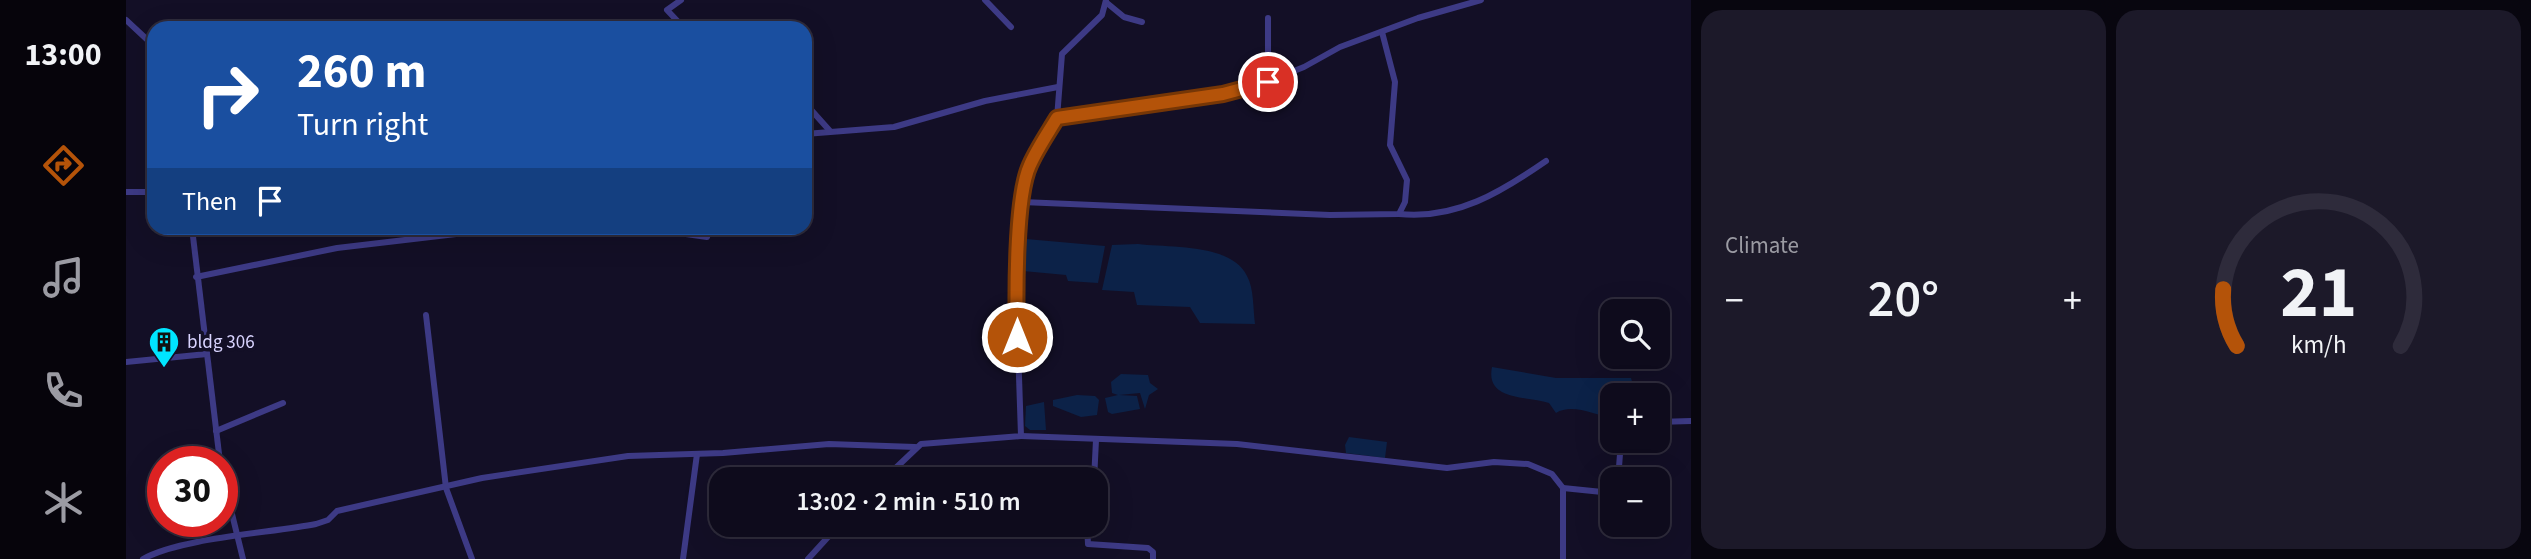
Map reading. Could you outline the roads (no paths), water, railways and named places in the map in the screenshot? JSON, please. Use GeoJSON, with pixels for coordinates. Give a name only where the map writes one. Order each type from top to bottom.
{"type":"FeatureCollection","features":[{"type":"Feature","properties":{"kind":"street"},"geometry":{"type":"LineString","coordinates":[[677,21],[667,10],[681,0]]}},
{"type":"Feature","properties":{"kind":"street"},"geometry":{"type":"LineString","coordinates":[[985,0],[1011,27]]}},
{"type":"Feature","properties":{"kind":"street"},"geometry":{"type":"LineString","coordinates":[[1057,118],[1223,94],[1268,82],[1340,47],[1479,0]]}},
{"type":"Feature","properties":{"kind":"street"},"geometry":{"type":"LineString","coordinates":[[1021,436],[1017,317],[1022,202],[1030,164],[1057,118],[1062,54],[1102,15],[1107,1],[1125,17],[1142,22]]}},
{"type":"Feature","properties":{"kind":"street"},"geometry":{"type":"LineString","coordinates":[[1268,18],[1268,82]]}},
{"type":"Feature","properties":{"kind":"street"},"geometry":{"type":"LineString","coordinates":[[126,20],[147,40]]}},
{"type":"Feature","properties":{"kind":"street"},"geometry":{"type":"LineString","coordinates":[[1382,32],[1395,82],[1390,145],[1407,180],[1405,202],[1399,214]]}},
{"type":"Feature","properties":{"kind":"street"},"geometry":{"type":"LineString","coordinates":[[812,133],[894,127],[985,101],[1058,87]]}},
{"type":"Feature","properties":{"kind":"street"},"geometry":{"type":"LineString","coordinates":[[812,111],[830,131]]}},
{"type":"Feature","properties":{"kind":"street"},"geometry":{"type":"LineString","coordinates":[[1022,202],[1330,215],[1440,212],[1469,206],[1546,161]]}},
{"type":"Feature","properties":{"kind":"street"},"geometry":{"type":"LineString","coordinates":[[126,192],[147,192]]}},
{"type":"Feature","properties":{"kind":"street"},"geometry":{"type":"LineString","coordinates":[[193,235],[218,446]]}},
{"type":"Feature","properties":{"kind":"street"},"geometry":{"type":"LineString","coordinates":[[197,277],[337,248],[448,235]]}},
{"type":"Feature","properties":{"kind":"street"},"geometry":{"type":"LineString","coordinates":[[426,314],[446,488],[472,559]]}},
{"type":"Feature","properties":{"kind":"street"},"geometry":{"type":"LineString","coordinates":[[126,362],[207,354]]}},
{"type":"Feature","properties":{"kind":"street"},"geometry":{"type":"LineString","coordinates":[[216,431],[283,403]]}},
{"type":"Feature","properties":{"kind":"street"},"geometry":{"type":"LineString","coordinates":[[1670,422],[1691,421]]}},
{"type":"Feature","properties":{"kind":"street"},"geometry":{"type":"LineString","coordinates":[[143,559],[162,551],[316,524],[328,520],[337,511],[482,478],[628,456],[697,454],[829,444],[915,447],[930,442],[1021,436],[1237,444],[1447,468],[1494,462],[1528,464],[1552,474],[1563,488],[1563,559]]}},
{"type":"Feature","properties":{"kind":"street"},"geometry":{"type":"LineString","coordinates":[[1095,467],[1096,440]]}},
{"type":"Feature","properties":{"kind":"street"},"geometry":{"type":"LineString","coordinates":[[896,467],[915,447]]}},
{"type":"Feature","properties":{"kind":"street"},"geometry":{"type":"LineString","coordinates":[[683,559],[697,454]]}},
{"type":"Feature","properties":{"kind":"street"},"geometry":{"type":"LineString","coordinates":[[1563,488],[1600,492]]}},
{"type":"Feature","properties":{"kind":"street"},"geometry":{"type":"LineString","coordinates":[[238,533],[243,559]]}},
{"type":"Feature","properties":{"kind":"street"},"geometry":{"type":"LineString","coordinates":[[808,559],[828,537]]}},
{"type":"Feature","properties":{"kind":"street"},"geometry":{"type":"LineString","coordinates":[[1088,537],[1088,544],[1148,548],[1153,552],[1153,559]]}},
{"type":"Feature","properties":{"kind":"water"},"geometry":{"type":"Polygon","coordinates":[[[1026,239],[1105,246],[1098,283],[1068,281],[1066,275],[1023,271],[1026,239]]]}},
{"type":"Feature","properties":{"kind":"water"},"geometry":{"type":"Polygon","coordinates":[[[1138,244],[1214,252],[1239,265],[1251,286],[1255,324],[1200,323],[1190,307],[1137,305],[1134,292],[1102,290],[1112,245],[1138,244]]]}},
{"type":"Feature","properties":{"kind":"water"},"geometry":{"type":"Polygon","coordinates":[[[1492,367],[1556,378],[1631,378],[1632,383],[1600,383],[1600,415],[1576,409],[1556,413],[1549,403],[1501,391],[1492,378],[1492,367]]]}},
{"type":"Feature","properties":{"kind":"water"},"geometry":{"type":"Polygon","coordinates":[[[1121,374],[1148,375],[1150,383],[1158,389],[1149,395],[1145,409],[1140,393],[1119,395],[1137,396],[1140,409],[1112,414],[1108,412],[1105,398],[1118,395],[1112,393],[1111,382],[1121,374]]]}},
{"type":"Feature","properties":{"kind":"water"},"geometry":{"type":"Polygon","coordinates":[[[1077,395],[1095,396],[1099,400],[1097,415],[1081,417],[1053,406],[1053,400],[1077,395]]]}},
{"type":"Feature","properties":{"kind":"water"},"geometry":{"type":"Polygon","coordinates":[[[1044,402],[1046,430],[1030,430],[1025,426],[1026,406],[1044,402]]]}},
{"type":"Feature","properties":{"kind":"water"},"geometry":{"type":"Polygon","coordinates":[[[1349,437],[1387,442],[1385,458],[1346,453],[1345,445],[1349,437]]]}},
{"type":"Feature","properties":{"kind":"place","name":"bldg 306"},"geometry":{"type":"Point","coordinates":[164,369]}}]}
